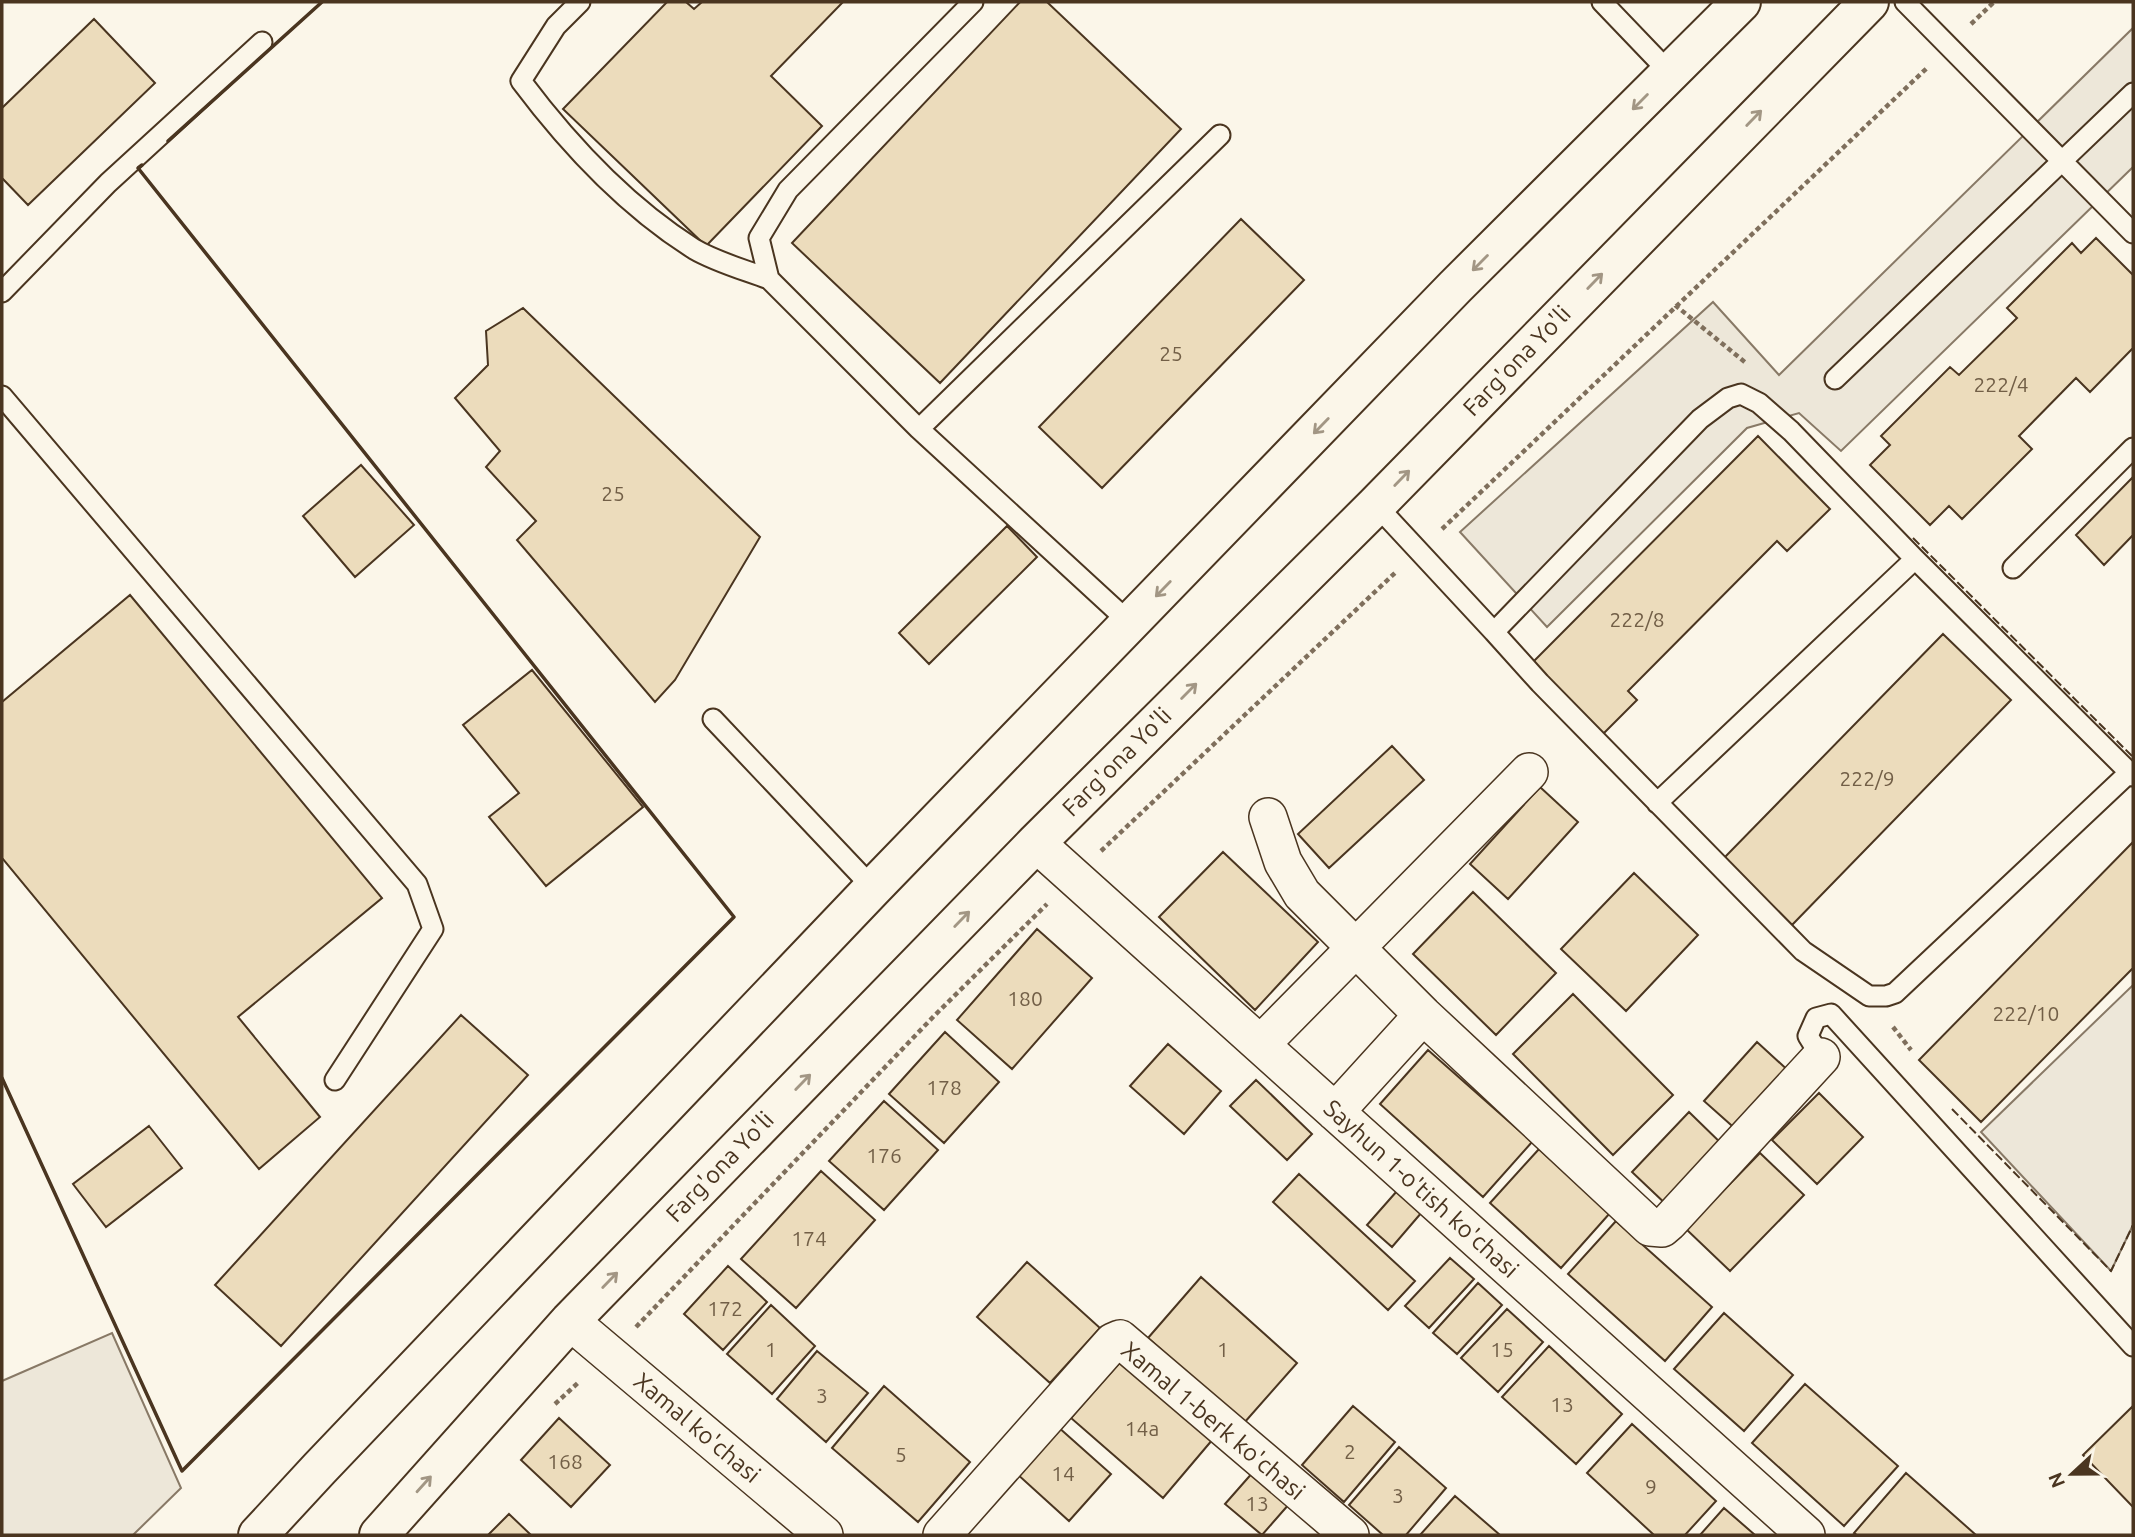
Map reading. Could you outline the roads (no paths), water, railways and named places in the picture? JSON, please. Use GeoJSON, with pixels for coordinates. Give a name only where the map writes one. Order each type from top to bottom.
{"type":"FeatureCollection","features":[{"type":"Feature","properties":{"kind":"main road"},"geometry":{"type":"LineString","coordinates":[[258,1535],[873,888],[1436,307],[1741,2]]}},
{"type":"Feature","properties":{"kind":"main road","name":"Farg'ona Yo'li"},"geometry":{"type":"LineString","coordinates":[[379,1535],[570,1321],[1036,843],[1376,505],[1868,2]]}},
{"type":"Feature","properties":{"kind":"street"},"geometry":{"type":"LineString","coordinates":[[1261,1044],[1529,772]]}},
{"type":"Feature","properties":{"kind":"street"},"geometry":{"type":"LineString","coordinates":[[1268,817],[1283,862],[1302,894],[1423,1015],[1650,1227],[1662,1228],[1669,1222],[1821,1057]]}},
{"type":"Feature","properties":{"kind":"street","name":"Sayhun 1-o'tish ko'chasi"},"geometry":{"type":"LineString","coordinates":[[1036,843],[1806,1535]]}},
{"type":"Feature","properties":{"kind":"street"},"geometry":{"type":"LineString","coordinates":[[1335,1112],[1423,1015]]}},
{"type":"Feature","properties":{"kind":"street","name":"Xamal ko'chasi"},"geometry":{"type":"LineString","coordinates":[[570,1321],[824,1535]]}},
{"type":"Feature","properties":{"kind":"street","name":"Xamal 1-berk ko'chasi"},"geometry":{"type":"LineString","coordinates":[[942,1535],[1113,1342],[1120,1339],[1350,1535]]}},
{"type":"Feature","properties":{"kind":"lane"},"geometry":{"type":"LineString","coordinates":[[580,2],[556,26],[521,80],[547,115],[630,203],[696,250],[769,279],[919,429],[1130,623]]}},
{"type":"Feature","properties":{"kind":"lane"},"geometry":{"type":"LineString","coordinates":[[769,279],[759,238],[789,191],[973,2]]}},
{"type":"Feature","properties":{"kind":"lane"},"geometry":{"type":"LineString","coordinates":[[1602,2],[1670,73]]}},
{"type":"Feature","properties":{"kind":"lane"},"geometry":{"type":"LineString","coordinates":[[1905,2],[2133,233]]}},
{"type":"Feature","properties":{"kind":"lane"},"geometry":{"type":"LineString","coordinates":[[2,292],[108,183],[262,42]]}},
{"type":"Feature","properties":{"kind":"lane"},"geometry":{"type":"LineString","coordinates":[[1835,379],[2133,93]]}},
{"type":"Feature","properties":{"kind":"lane"},"geometry":{"type":"LineString","coordinates":[[919,429],[1220,135]]}},
{"type":"Feature","properties":{"kind":"lane"},"geometry":{"type":"LineString","coordinates":[[1376,505],[1540,683],[1803,951],[1869,996],[1895,993],[2132,774],[1915,559],[1791,431],[1759,403],[1741,394],[1728,398],[1700,419],[1494,632]]}},
{"type":"Feature","properties":{"kind":"lane"},"geometry":{"type":"LineString","coordinates":[[2,396],[416,884],[433,929],[335,1080]]}},
{"type":"Feature","properties":{"kind":"lane"},"geometry":{"type":"LineString","coordinates":[[2014,568],[2133,448]]}},
{"type":"Feature","properties":{"kind":"lane"},"geometry":{"type":"LineString","coordinates":[[1657,803],[1915,559]]}},
{"type":"Feature","properties":{"kind":"lane"},"geometry":{"type":"LineString","coordinates":[[713,719],[873,888]]}},
{"type":"Feature","properties":{"kind":"lane"},"geometry":{"type":"LineString","coordinates":[[1821,1057],[1808,1036],[1816,1018],[1830,1014],[2133,1346]]}}]}
